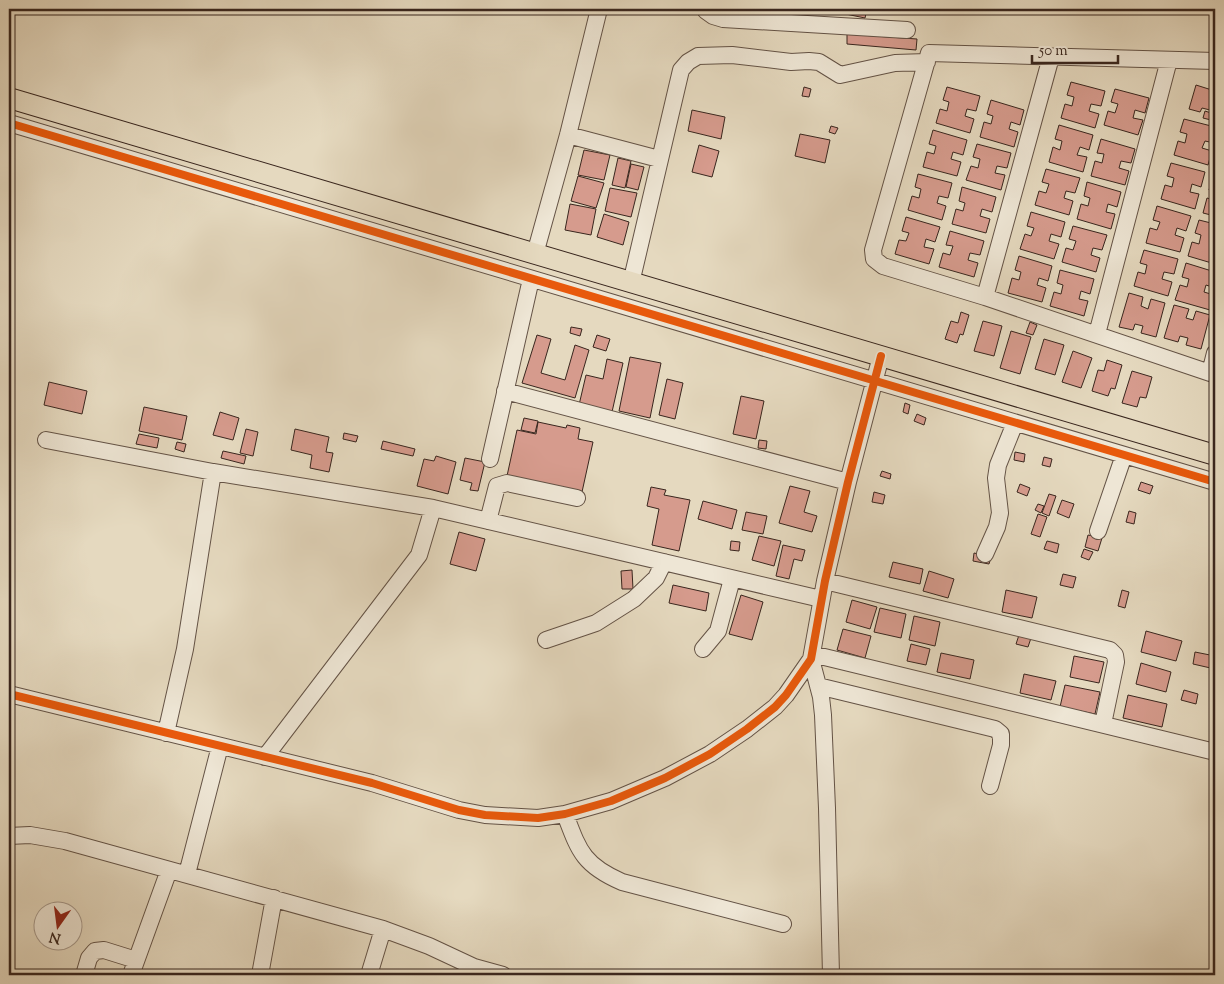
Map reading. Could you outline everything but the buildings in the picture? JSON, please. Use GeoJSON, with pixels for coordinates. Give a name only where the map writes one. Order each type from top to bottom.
{"type":"FeatureCollection","features":[{"type":"Feature","properties":{"kind":"main road"},"geometry":{"type":"LineString","coordinates":[[9,98],[1215,455]]}},
{"type":"Feature","properties":{"kind":"street"},"geometry":{"type":"LineString","coordinates":[[535,254],[568,135],[599,9]]}},
{"type":"Feature","properties":{"kind":"street"},"geometry":{"type":"LineString","coordinates":[[706,9],[713,16],[723,19],[907,30]]}},
{"type":"Feature","properties":{"kind":"street"},"geometry":{"type":"LineString","coordinates":[[1215,61],[930,53],[873,250],[874,259],[882,266],[985,297],[1212,374],[1215,353]]}},
{"type":"Feature","properties":{"kind":"street"},"geometry":{"type":"LineString","coordinates":[[631,283],[680,70],[688,62],[698,56],[732,55],[791,62],[810,61],[819,62],[840,75],[896,63],[927,62]]}},
{"type":"Feature","properties":{"kind":"street"},"geometry":{"type":"LineString","coordinates":[[985,297],[1051,56]]}},
{"type":"Feature","properties":{"kind":"street"},"geometry":{"type":"LineString","coordinates":[[1097,334],[1169,60]]}},
{"type":"Feature","properties":{"kind":"street"},"geometry":{"type":"LineString","coordinates":[[9,123],[1215,482]]}},
{"type":"Feature","properties":{"kind":"street"},"geometry":{"type":"LineString","coordinates":[[568,135],[659,159]]}},
{"type":"Feature","properties":{"kind":"street"},"geometry":{"type":"LineString","coordinates":[[490,460],[531,279]]}},
{"type":"Feature","properties":{"kind":"street"},"geometry":{"type":"LineString","coordinates":[[9,694],[372,784],[458,810],[485,815],[538,818],[565,814],[611,802],[665,778],[710,754],[775,707],[786,695],[811,656],[825,581],[848,482],[881,356]]}},
{"type":"Feature","properties":{"kind":"street"},"geometry":{"type":"LineString","coordinates":[[505,391],[848,482]]}},
{"type":"Feature","properties":{"kind":"street"},"geometry":{"type":"LineString","coordinates":[[985,554],[997,526],[1000,513],[996,478],[998,465],[1015,423]]}},
{"type":"Feature","properties":{"kind":"street"},"geometry":{"type":"LineString","coordinates":[[46,440],[213,472],[434,508],[821,600]]}},
{"type":"Feature","properties":{"kind":"street"},"geometry":{"type":"LineString","coordinates":[[1098,532],[1124,455]]}},
{"type":"Feature","properties":{"kind":"street"},"geometry":{"type":"LineString","coordinates":[[166,733],[185,649],[213,472]]}},
{"type":"Feature","properties":{"kind":"street"},"geometry":{"type":"LineString","coordinates":[[488,521],[497,486],[501,484],[507,483],[577,498]]}},
{"type":"Feature","properties":{"kind":"street"},"geometry":{"type":"LineString","coordinates":[[265,757],[419,555],[434,508]]}},
{"type":"Feature","properties":{"kind":"street"},"geometry":{"type":"LineString","coordinates":[[546,640],[596,623],[634,599],[656,578],[664,562]]}},
{"type":"Feature","properties":{"kind":"street"},"geometry":{"type":"LineString","coordinates":[[703,649],[718,631],[732,579]]}},
{"type":"Feature","properties":{"kind":"street"},"geometry":{"type":"LineString","coordinates":[[825,581],[1110,650],[1115,656],[1116,662],[1103,724]]}},
{"type":"Feature","properties":{"kind":"street"},"geometry":{"type":"LineString","coordinates":[[811,656],[1215,749]]}},
{"type":"Feature","properties":{"kind":"street"},"geometry":{"type":"LineString","coordinates":[[811,656],[821,697],[824,724],[831,975]]}},
{"type":"Feature","properties":{"kind":"street"},"geometry":{"type":"LineString","coordinates":[[818,686],[996,729],[1002,734],[1001,745],[990,786]]}},
{"type":"Feature","properties":{"kind":"street"},"geometry":{"type":"LineString","coordinates":[[187,874],[220,746]]}},
{"type":"Feature","properties":{"kind":"street"},"geometry":{"type":"LineString","coordinates":[[565,814],[577,844],[587,861],[602,873],[622,882],[783,924]]}},
{"type":"Feature","properties":{"kind":"street"},"geometry":{"type":"LineString","coordinates":[[9,836],[30,835],[65,841],[274,898],[383,929],[429,946],[474,967],[503,975]]}},
{"type":"Feature","properties":{"kind":"street"},"geometry":{"type":"LineString","coordinates":[[84,975],[90,958],[95,951],[104,950],[134,968],[169,870]]}},
{"type":"Feature","properties":{"kind":"street"},"geometry":{"type":"LineString","coordinates":[[260,975],[274,898]]}},
{"type":"Feature","properties":{"kind":"street"},"geometry":{"type":"LineString","coordinates":[[369,975],[383,929]]}},
{"type":"Feature","properties":{"kind":"cycle path"},"geometry":{"type":"LineString","coordinates":[[9,123],[1215,482]]}},
{"type":"Feature","properties":{"kind":"cycle path"},"geometry":{"type":"LineString","coordinates":[[9,694],[372,783],[459,810],[485,815],[538,818],[565,814],[611,801],[665,778],[710,754],[747,729],[775,707],[786,695],[811,659],[825,581],[848,482],[881,356]]}}]}
